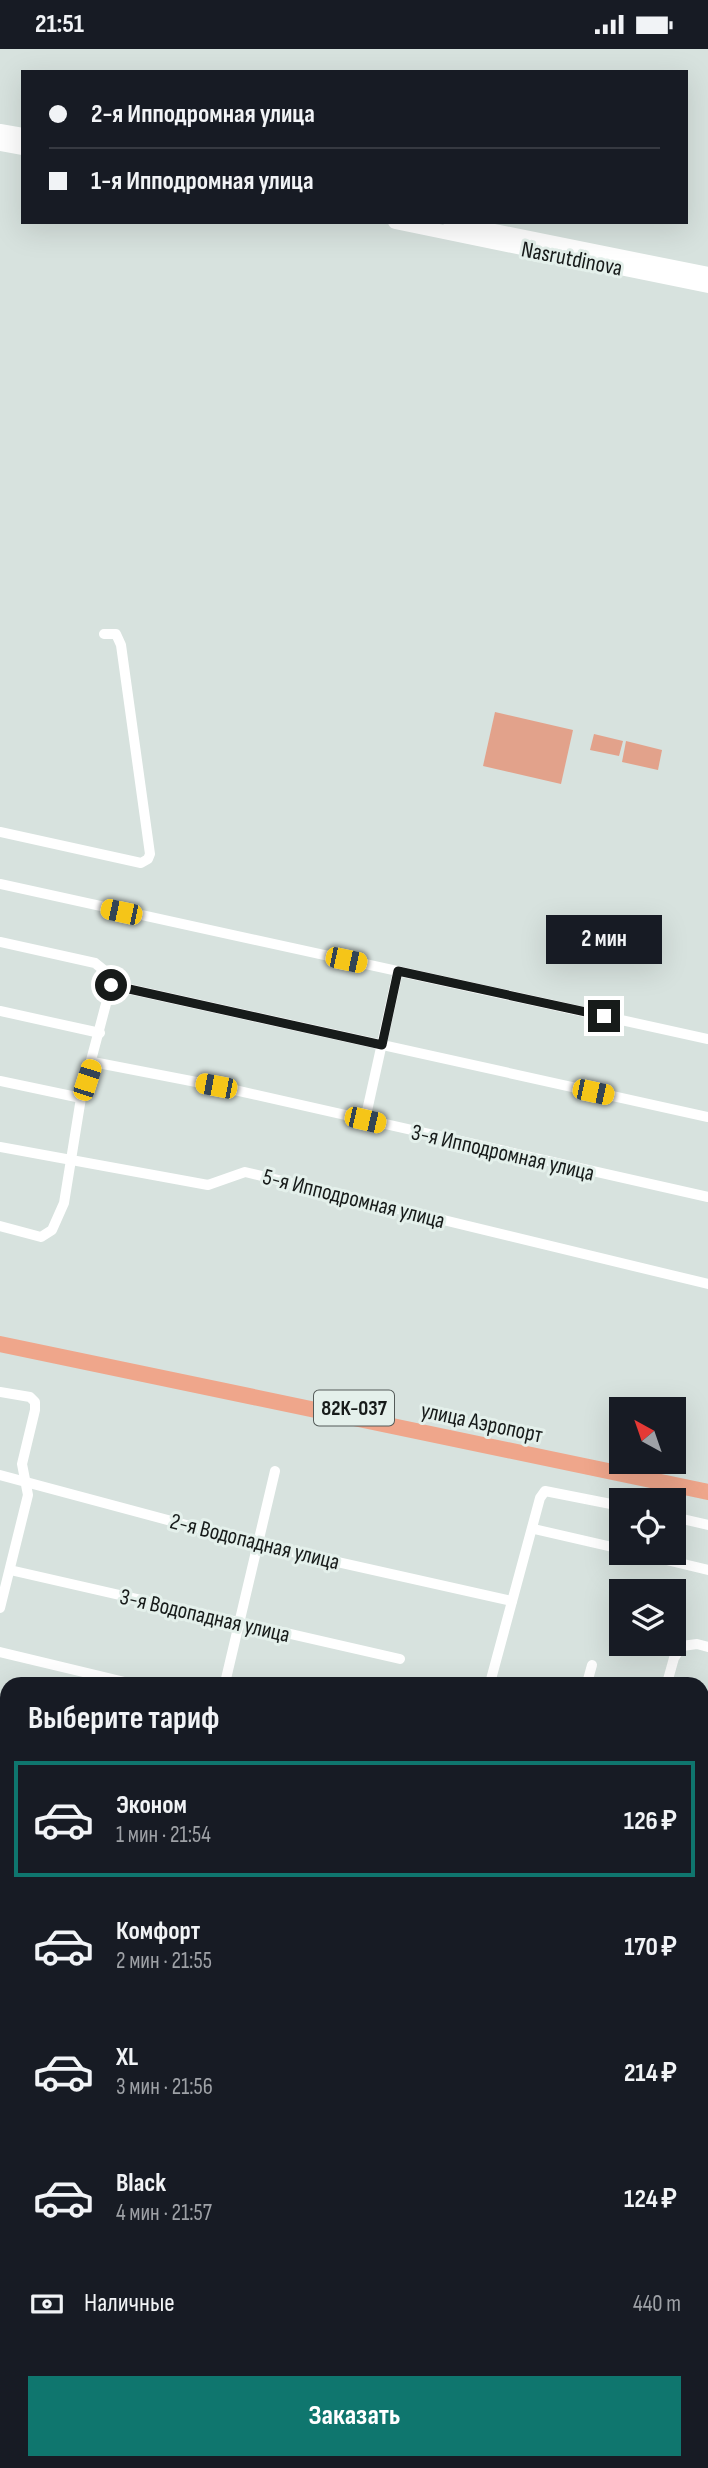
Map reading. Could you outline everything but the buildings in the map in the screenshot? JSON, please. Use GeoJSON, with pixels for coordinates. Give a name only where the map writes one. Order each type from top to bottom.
{"type":"FeatureCollection","features":[{"type":"Feature","properties":{"kind":"main road"},"geometry":{"type":"LineString","coordinates":[[0,131],[21,135]]}},
{"type":"Feature","properties":{"kind":"main road"},"geometry":{"type":"LineString","coordinates":[[0,144],[21,148]]}},
{"type":"Feature","properties":{"kind":"main road","name":"Nasrutdinova"},"geometry":{"type":"LineString","coordinates":[[405,224],[708,286]]}},
{"type":"Feature","properties":{"kind":"main road"},"geometry":{"type":"LineString","coordinates":[[460,224],[708,274]]}},
{"type":"Feature","properties":{"kind":"main road","name":"улица Аэропорт"},"geometry":{"type":"LineString","coordinates":[[0,1335],[708,1482]]}},
{"type":"Feature","properties":{"kind":"main road","name":"улица Аэропорт"},"geometry":{"type":"LineString","coordinates":[[0,1345],[708,1492]]}},
{"type":"Feature","properties":{"kind":"street"},"geometry":{"type":"LineString","coordinates":[[0,832],[141,863],[148,859],[150,853],[121,645],[116,634],[104,634]]}},
{"type":"Feature","properties":{"kind":"street"},"geometry":{"type":"LineString","coordinates":[[0,884],[708,1039]]}},
{"type":"Feature","properties":{"kind":"street"},"geometry":{"type":"LineString","coordinates":[[0,942],[95,963],[110,975],[111,985],[82,1098],[60,1217],[47,1235],[41,1237],[0,1226]]}},
{"type":"Feature","properties":{"kind":"street"},"geometry":{"type":"LineString","coordinates":[[365,1120],[398,971]]}},
{"type":"Feature","properties":{"kind":"street"},"geometry":{"type":"LineString","coordinates":[[111,985],[708,1117]]}},
{"type":"Feature","properties":{"kind":"street"},"geometry":{"type":"LineString","coordinates":[[0,1011],[100,1033]]}},
{"type":"Feature","properties":{"kind":"street","name":"3-я Ипподромная улица"},"geometry":{"type":"LineString","coordinates":[[93,1062],[708,1197]]}},
{"type":"Feature","properties":{"kind":"street"},"geometry":{"type":"LineString","coordinates":[[0,1081],[82,1098]]}},
{"type":"Feature","properties":{"kind":"street","name":"5-я Ипподромная улица"},"geometry":{"type":"LineString","coordinates":[[0,1147],[208,1185],[245,1172],[708,1284]]}},
{"type":"Feature","properties":{"kind":"street"},"geometry":{"type":"LineString","coordinates":[[0,1392],[30,1397],[35,1402],[22,1464],[28,1495],[0,1608]]}},
{"type":"Feature","properties":{"kind":"street"},"geometry":{"type":"LineString","coordinates":[[226,1677],[275,1471]]}},
{"type":"Feature","properties":{"kind":"street","name":"2-я Водопадная улица"},"geometry":{"type":"LineString","coordinates":[[0,1475],[23,1479],[257,1544],[512,1601]]}},
{"type":"Feature","properties":{"kind":"street"},"geometry":{"type":"LineString","coordinates":[[492,1677],[534,1529],[540,1498],[545,1491],[609,1504]]}},
{"type":"Feature","properties":{"kind":"street"},"geometry":{"type":"LineString","coordinates":[[686,1520],[708,1525]]}},
{"type":"Feature","properties":{"kind":"street"},"geometry":{"type":"LineString","coordinates":[[534,1529],[609,1546]]}},
{"type":"Feature","properties":{"kind":"street"},"geometry":{"type":"LineString","coordinates":[[686,1565],[708,1570]]}},
{"type":"Feature","properties":{"kind":"street","name":"3-я Водопадная улица"},"geometry":{"type":"LineString","coordinates":[[10,1570],[400,1659]]}},
{"type":"Feature","properties":{"kind":"street"},"geometry":{"type":"LineString","coordinates":[[669,1677],[674,1658],[682,1646],[697,1644],[708,1647]]}},
{"type":"Feature","properties":{"kind":"street"},"geometry":{"type":"LineString","coordinates":[[0,1652],[104,1677]]}},
{"type":"Feature","properties":{"kind":"street"},"geometry":{"type":"LineString","coordinates":[[589,1677],[592,1665]]}},
{"type":"Feature","properties":{"kind":"shaded area"},"geometry":{"type":"Polygon","coordinates":[[[495,712],[573,730],[561,784],[483,766],[495,712]]]}},
{"type":"Feature","properties":{"kind":"shaded area"},"geometry":{"type":"Polygon","coordinates":[[[594,734],[623,741],[619,756],[590,750],[594,734]]]}},
{"type":"Feature","properties":{"kind":"shaded area"},"geometry":{"type":"Polygon","coordinates":[[[626,741],[662,750],[658,770],[622,762],[626,741]]]}},
{"type":"Feature","properties":{"kind":"route"},"geometry":{"type":"LineString","coordinates":[[111,985],[382,1045],[398,971],[604,1016]]}}]}
